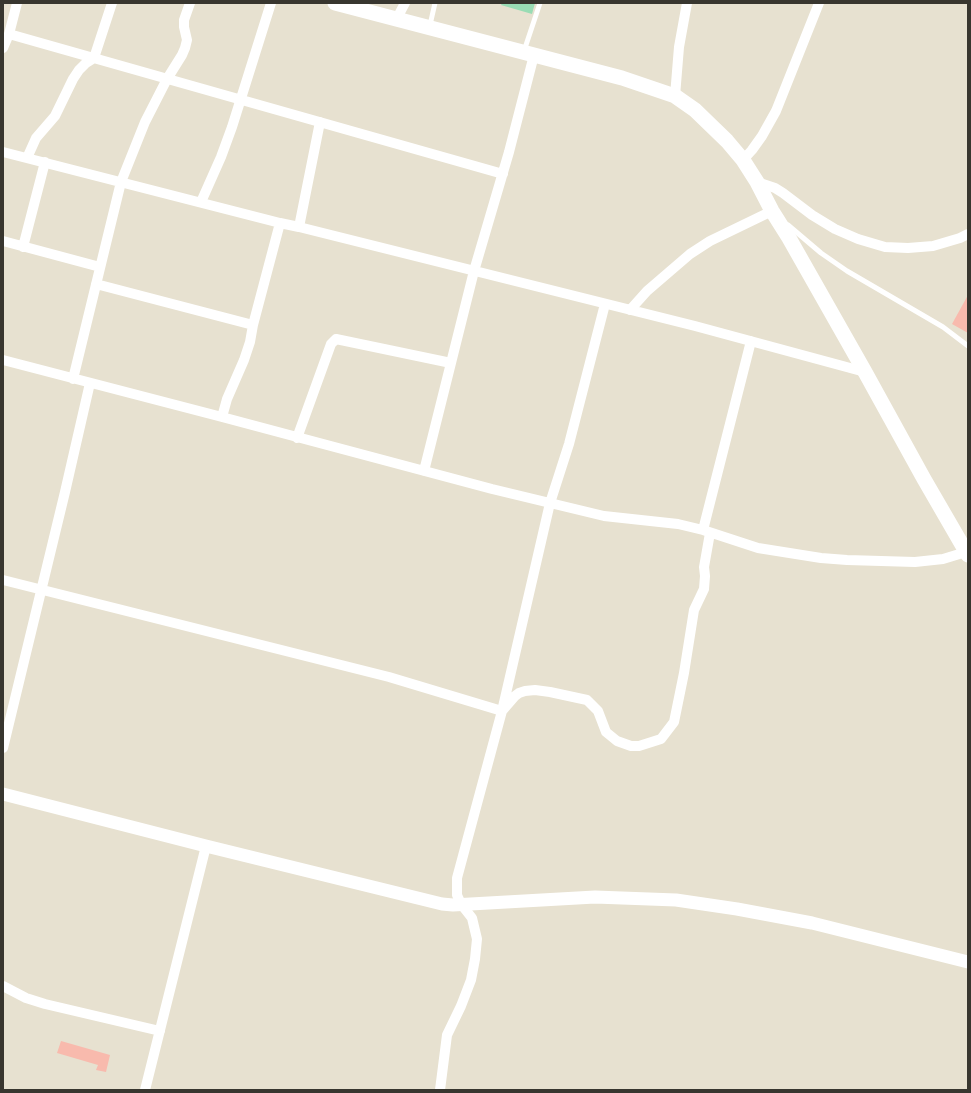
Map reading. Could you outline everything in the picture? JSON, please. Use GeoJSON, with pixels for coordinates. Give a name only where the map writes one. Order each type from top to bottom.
{"type":"FeatureCollection","features":[{"type":"Feature","properties":{"kind":"main road"},"geometry":{"type":"LineString","coordinates":[[335,3],[622,78],[675,96],[711,124],[743,160],[757,182],[967,554]]}},
{"type":"Feature","properties":{"kind":"street"},"geometry":{"type":"LineString","coordinates":[[3,48],[9,34],[17,3]]}},
{"type":"Feature","properties":{"kind":"street"},"geometry":{"type":"LineString","coordinates":[[27,158],[36,138],[55,116],[76,75],[86,63],[94,58],[112,3]]}},
{"type":"Feature","properties":{"kind":"street"},"geometry":{"type":"LineString","coordinates":[[73,379],[120,182],[145,122],[185,48],[187,40],[184,20],[190,3]]}},
{"type":"Feature","properties":{"kind":"street"},"geometry":{"type":"LineString","coordinates":[[202,202],[221,157],[241,100],[271,3]]}},
{"type":"Feature","properties":{"kind":"street"},"geometry":{"type":"LineString","coordinates":[[396,20],[405,3]]}},
{"type":"Feature","properties":{"kind":"street"},"geometry":{"type":"LineString","coordinates":[[675,96],[679,47],[687,3]]}},
{"type":"Feature","properties":{"kind":"street"},"geometry":{"type":"LineString","coordinates":[[743,160],[762,136],[776,111],[819,3]]}},
{"type":"Feature","properties":{"kind":"street"},"geometry":{"type":"LineString","coordinates":[[9,34],[503,174]]}},
{"type":"Feature","properties":{"kind":"street"},"geometry":{"type":"LineString","coordinates":[[424,471],[474,271],[503,174],[529,53]]}},
{"type":"Feature","properties":{"kind":"street"},"geometry":{"type":"LineString","coordinates":[[299,227],[320,122]]}},
{"type":"Feature","properties":{"kind":"street"},"geometry":{"type":"LineString","coordinates":[[3,152],[630,310],[865,372]]}},
{"type":"Feature","properties":{"kind":"street"},"geometry":{"type":"LineString","coordinates":[[23,247],[45,162]]}},
{"type":"Feature","properties":{"kind":"street"},"geometry":{"type":"LineString","coordinates":[[757,182],[783,193],[812,215],[835,229],[858,239],[886,247],[908,248],[933,246],[968,234]]}},
{"type":"Feature","properties":{"kind":"street"},"geometry":{"type":"LineString","coordinates":[[630,310],[647,291],[690,254],[710,241],[772,211]]}},
{"type":"Feature","properties":{"kind":"street"},"geometry":{"type":"LineString","coordinates":[[222,417],[235,378],[244,360],[250,342],[253,325],[280,223]]}},
{"type":"Feature","properties":{"kind":"street"},"geometry":{"type":"LineString","coordinates":[[3,241],[100,267]]}},
{"type":"Feature","properties":{"kind":"street"},"geometry":{"type":"LineString","coordinates":[[96,284],[253,325]]}},
{"type":"Feature","properties":{"kind":"street"},"geometry":{"type":"LineString","coordinates":[[440,1090],[447,1035],[462,1006],[471,980],[477,939],[472,918],[461,904],[457,895],[457,878],[502,711],[550,503],[569,444],[605,304]]}},
{"type":"Feature","properties":{"kind":"street"},"geometry":{"type":"LineString","coordinates":[[297,438],[330,348],[333,341],[336,339],[451,363]]}},
{"type":"Feature","properties":{"kind":"street"},"geometry":{"type":"LineString","coordinates":[[502,711],[518,693],[536,690],[587,700],[598,711],[606,732],[617,742],[632,746],[639,746],[661,738],[674,722],[684,673],[694,610],[704,589],[706,531],[751,341]]}},
{"type":"Feature","properties":{"kind":"street"},"geometry":{"type":"LineString","coordinates":[[3,360],[550,503],[604,516],[653,520],[678,524],[706,531],[758,548],[834,559],[915,562],[943,559],[967,554]]}},
{"type":"Feature","properties":{"kind":"street"},"geometry":{"type":"LineString","coordinates":[[3,748],[90,383]]}},
{"type":"Feature","properties":{"kind":"street"},"geometry":{"type":"LineString","coordinates":[[3,580],[389,677],[502,711]]}},
{"type":"Feature","properties":{"kind":"street"},"geometry":{"type":"LineString","coordinates":[[3,794],[432,902],[453,905],[595,897],[676,900],[737,909],[812,923],[968,962]]}},
{"type":"Feature","properties":{"kind":"street"},"geometry":{"type":"LineString","coordinates":[[145,1090],[206,846]]}},
{"type":"Feature","properties":{"kind":"street"},"geometry":{"type":"LineString","coordinates":[[3,986],[26,998],[45,1004],[160,1031]]}},
{"type":"Feature","properties":{"kind":"lane"},"geometry":{"type":"LineString","coordinates":[[430,27],[435,3]]}},
{"type":"Feature","properties":{"kind":"lane"},"geometry":{"type":"LineString","coordinates":[[529,53],[540,3]]}},
{"type":"Feature","properties":{"kind":"lane"},"geometry":{"type":"LineString","coordinates":[[772,211],[821,253],[847,271],[943,327],[968,346]]}},
{"type":"Feature","properties":{"kind":"green space"},"geometry":{"type":"Polygon","coordinates":[[[502,3],[535,3],[532,14],[501,5],[502,3]]]}},
{"type":"Feature","properties":{"kind":"building"},"geometry":{"type":"Polygon","coordinates":[[[968,295],[968,333],[952,324],[968,295]]]}},
{"type":"Feature","properties":{"kind":"building"},"geometry":{"type":"Polygon","coordinates":[[[61,1041],[110,1055],[106,1072],[96,1070],[98,1065],[57,1053],[61,1041]]]}}]}
